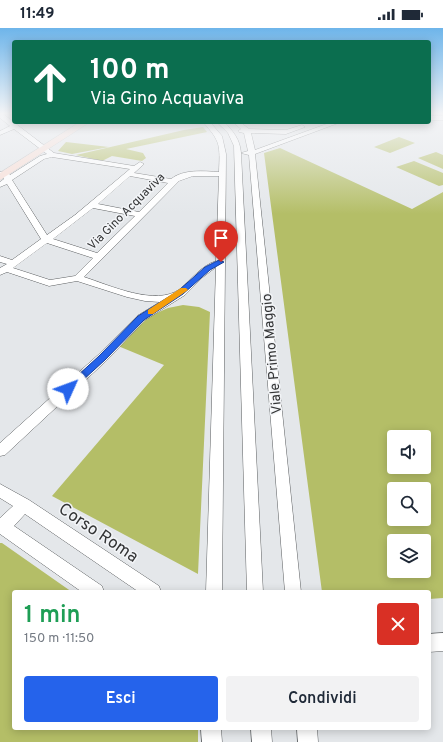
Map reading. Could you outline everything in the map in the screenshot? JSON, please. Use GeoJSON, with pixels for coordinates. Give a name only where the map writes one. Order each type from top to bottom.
{"type":"FeatureCollection","features":[{"type":"Feature","properties":{"kind":"main road"},"geometry":{"type":"LineString","coordinates":[[3,176],[54,147]]}},
{"type":"Feature","properties":{"kind":"street"},"geometry":{"type":"LineString","coordinates":[[42,147],[48,152],[135,169],[174,182]]}},
{"type":"Feature","properties":{"kind":"street"},"geometry":{"type":"LineString","coordinates":[[214,590],[223,154],[222,147]]}},
{"type":"Feature","properties":{"kind":"street","name":"Viale Primo Maggio"},"geometry":{"type":"LineString","coordinates":[[236,147],[255,590]]}},
{"type":"Feature","properties":{"kind":"street","name":"Viale Primo Maggio"},"geometry":{"type":"LineString","coordinates":[[252,147],[293,590]]}},
{"type":"Feature","properties":{"kind":"street"},"geometry":{"type":"LineString","coordinates":[[223,154],[252,153],[268,147]]}},
{"type":"Feature","properties":{"kind":"street"},"geometry":{"type":"LineString","coordinates":[[3,271],[92,205],[135,169]]}},
{"type":"Feature","properties":{"kind":"street","name":"Via Gino Acquaviva"},"geometry":{"type":"LineString","coordinates":[[78,278],[174,182],[183,175],[222,174]]}},
{"type":"Feature","properties":{"kind":"street"},"geometry":{"type":"LineString","coordinates":[[0,185],[3,176]]}},
{"type":"Feature","properties":{"kind":"street"},"geometry":{"type":"LineString","coordinates":[[3,176],[46,240],[99,257]]}},
{"type":"Feature","properties":{"kind":"street"},"geometry":{"type":"LineString","coordinates":[[92,205],[141,215]]}},
{"type":"Feature","properties":{"kind":"street"},"geometry":{"type":"LineString","coordinates":[[0,259],[15,263]]}},
{"type":"Feature","properties":{"kind":"street"},"geometry":{"type":"LineString","coordinates":[[0,451],[102,358],[141,318],[181,293],[207,268],[221,262]]}},
{"type":"Feature","properties":{"kind":"street"},"geometry":{"type":"LineString","coordinates":[[3,271],[49,283],[78,278],[142,298],[155,300],[168,298],[181,293]]}},
{"type":"Feature","properties":{"kind":"street","name":"Corso Roma"},"geometry":{"type":"LineString","coordinates":[[0,490],[150,590]]}},
{"type":"Feature","properties":{"kind":"street"},"geometry":{"type":"LineString","coordinates":[[24,505],[1,526],[93,590]]}},
{"type":"Feature","properties":{"kind":"street"},"geometry":{"type":"LineString","coordinates":[[431,642],[443,642]]}},
{"type":"Feature","properties":{"kind":"street"},"geometry":{"type":"LineString","coordinates":[[211,730],[212,742]]}},
{"type":"Feature","properties":{"kind":"street"},"geometry":{"type":"LineString","coordinates":[[262,730],[262,742]]}},
{"type":"Feature","properties":{"kind":"street"},"geometry":{"type":"LineString","coordinates":[[307,730],[308,742]]}},
{"type":"Feature","properties":{"kind":"green space"},"geometry":{"type":"Polygon","coordinates":[[[61,147],[107,147],[72,154],[58,151],[61,147]]]}},
{"type":"Feature","properties":{"kind":"green space"},"geometry":{"type":"Polygon","coordinates":[[[109,147],[134,147],[126,149],[143,153],[146,158],[142,161],[112,156],[102,161],[76,155],[109,147]]]}},
{"type":"Feature","properties":{"kind":"green space"},"geometry":{"type":"Polygon","coordinates":[[[375,147],[404,147],[390,153],[375,147]]]}},
{"type":"Feature","properties":{"kind":"green space"},"geometry":{"type":"Polygon","coordinates":[[[280,148],[412,209],[443,192],[443,598],[431,599],[431,590],[322,590],[264,153],[280,148]]]}},
{"type":"Feature","properties":{"kind":"green space"},"geometry":{"type":"Polygon","coordinates":[[[436,152],[443,155],[443,169],[418,158],[436,152]]]}},
{"type":"Feature","properties":{"kind":"green space"},"geometry":{"type":"Polygon","coordinates":[[[414,161],[443,173],[443,185],[439,186],[396,167],[414,161]]]}},
{"type":"Feature","properties":{"kind":"green space"},"geometry":{"type":"Polygon","coordinates":[[[183,305],[199,307],[210,312],[198,574],[52,496],[164,365],[118,346],[150,316],[168,308],[183,305]]]}},
{"type":"Feature","properties":{"kind":"green space"},"geometry":{"type":"Polygon","coordinates":[[[0,543],[2,543],[69,590],[12,590],[12,730],[198,730],[198,742],[0,742],[0,543]]]}},
{"type":"Feature","properties":{"kind":"slow traffic"},"geometry":{"type":"LineString","coordinates":[[150,312],[184,290]]}},
{"type":"Feature","properties":{"kind":"route"},"geometry":{"type":"LineString","coordinates":[[68,389],[102,358],[141,318],[181,293],[207,268],[221,262]]}}]}
